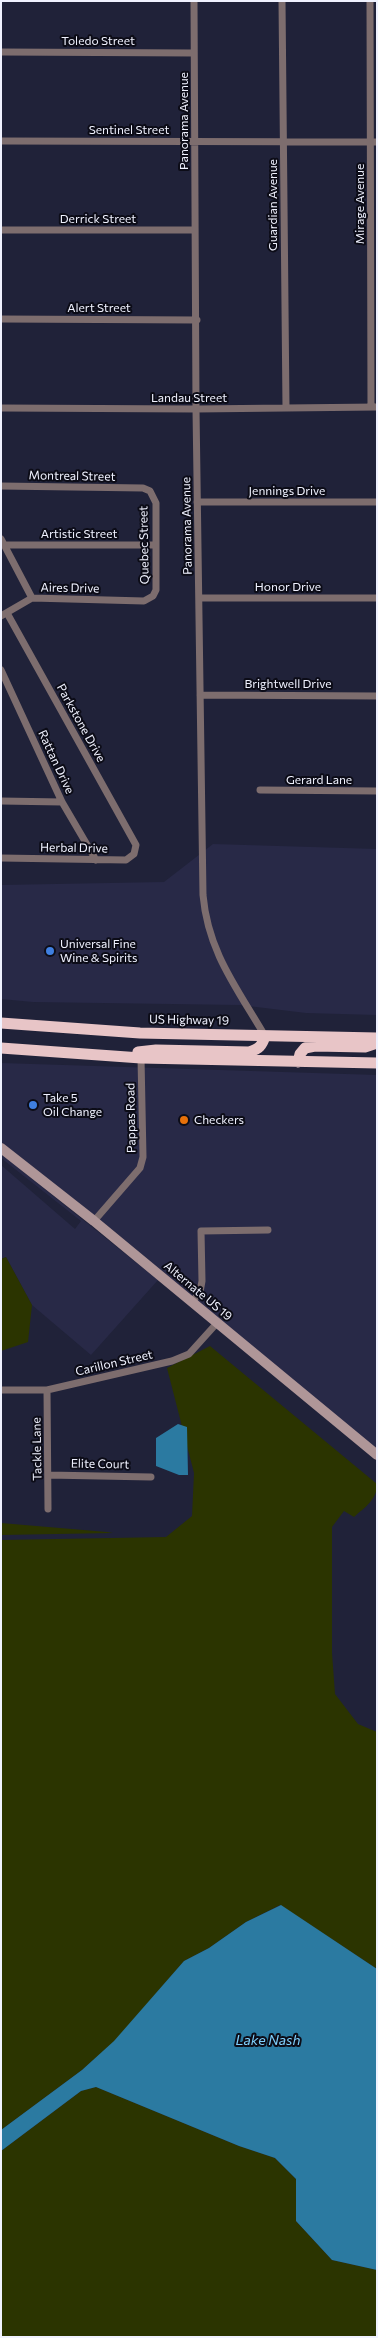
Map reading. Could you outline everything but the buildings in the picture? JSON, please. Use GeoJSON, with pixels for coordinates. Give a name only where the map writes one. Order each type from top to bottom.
{"type":"FeatureCollection","features":[{"type":"Feature","properties":{"kind":"highway","name":"US Highway 19"},"geometry":{"type":"LineString","coordinates":[[1,1023],[100,1031],[377,1038]]}},
{"type":"Feature","properties":{"kind":"highway"},"geometry":{"type":"LineString","coordinates":[[107,1056],[156,1050],[249,1052],[258,1049],[263,1044],[265,1036]]}},
{"type":"Feature","properties":{"kind":"highway"},"geometry":{"type":"LineString","coordinates":[[298,1062],[300,1054],[309,1047],[365,1047],[377,1043]]}},
{"type":"Feature","properties":{"kind":"highway"},"geometry":{"type":"LineString","coordinates":[[1,1048],[141,1058],[377,1063]]}},
{"type":"Feature","properties":{"kind":"main road","name":"Alternate US 19"},"geometry":{"type":"LineString","coordinates":[[1,1148],[94,1221],[377,1455]]}},
{"type":"Feature","properties":{"kind":"street","name":"Panorama Avenue"},"geometry":{"type":"LineString","coordinates":[[194,1],[196,409],[203,896],[208,930],[217,955],[265,1036]]}},
{"type":"Feature","properties":{"kind":"street","name":"Guardian Avenue"},"geometry":{"type":"LineString","coordinates":[[282,1],[286,408]]}},
{"type":"Feature","properties":{"kind":"street","name":"Mirage Avenue"},"geometry":{"type":"LineString","coordinates":[[370,1],[374,142],[374,407]]}},
{"type":"Feature","properties":{"kind":"street","name":"Toledo Street"},"geometry":{"type":"LineString","coordinates":[[1,52],[194,53]]}},
{"type":"Feature","properties":{"kind":"street","name":"Sentinel Street"},"geometry":{"type":"LineString","coordinates":[[1,141],[374,142]]}},
{"type":"Feature","properties":{"kind":"street","name":"Derrick Street"},"geometry":{"type":"LineString","coordinates":[[1,230],[195,230]]}},
{"type":"Feature","properties":{"kind":"street","name":"Alert Street"},"geometry":{"type":"LineString","coordinates":[[1,319],[197,320]]}},
{"type":"Feature","properties":{"kind":"street","name":"Landau Street"},"geometry":{"type":"LineString","coordinates":[[1,408],[196,409],[374,407]]}},
{"type":"Feature","properties":{"kind":"street","name":"Montreal Street"},"geometry":{"type":"LineString","coordinates":[[1,486],[143,488]]}},
{"type":"Feature","properties":{"kind":"street","name":"Quebec Street"},"geometry":{"type":"LineString","coordinates":[[143,488],[150,492],[156,503],[156,590],[154,596],[144,601]]}},
{"type":"Feature","properties":{"kind":"street","name":"Jennings Drive"},"geometry":{"type":"LineString","coordinates":[[198,502],[377,502]]}},
{"type":"Feature","properties":{"kind":"street","name":"Artistic Street"},"geometry":{"type":"LineString","coordinates":[[2,542],[155,545]]}},
{"type":"Feature","properties":{"kind":"street"},"geometry":{"type":"LineString","coordinates":[[2,542],[32,598]]}},
{"type":"Feature","properties":{"kind":"street","name":"Aires Drive"},"geometry":{"type":"LineString","coordinates":[[4,615],[32,598],[144,601]]}},
{"type":"Feature","properties":{"kind":"street","name":"Honor Drive"},"geometry":{"type":"LineString","coordinates":[[199,598],[377,598]]}},
{"type":"Feature","properties":{"kind":"street","name":"Parkstone Drive"},"geometry":{"type":"LineString","coordinates":[[4,615],[136,845]]}},
{"type":"Feature","properties":{"kind":"street","name":"Rattan Drive"},"geometry":{"type":"LineString","coordinates":[[1,670],[62,802],[96,860]]}},
{"type":"Feature","properties":{"kind":"street","name":"Brightwell Drive"},"geometry":{"type":"LineString","coordinates":[[200,696],[377,696]]}},
{"type":"Feature","properties":{"kind":"street","name":"Gerard Lane"},"geometry":{"type":"LineString","coordinates":[[260,790],[377,791]]}},
{"type":"Feature","properties":{"kind":"street"},"geometry":{"type":"LineString","coordinates":[[1,801],[62,802]]}},
{"type":"Feature","properties":{"kind":"street","name":"Herbal Drive"},"geometry":{"type":"LineString","coordinates":[[1,858],[126,860],[134,854],[136,845]]}},
{"type":"Feature","properties":{"kind":"street","name":"Pappas Road"},"geometry":{"type":"LineString","coordinates":[[94,1221],[140,1168],[143,1157],[141,1058]]}},
{"type":"Feature","properties":{"kind":"street"},"geometry":{"type":"LineString","coordinates":[[192,1302],[200,1292],[202,1283],[201,1232],[268,1230]]}},
{"type":"Feature","properties":{"kind":"street","name":"Carillon Street"},"geometry":{"type":"LineString","coordinates":[[1,1390],[47,1390],[172,1361],[189,1354],[217,1323]]}},
{"type":"Feature","properties":{"kind":"street","name":"Tackle Lane"},"geometry":{"type":"LineString","coordinates":[[47,1390],[48,1509]]}},
{"type":"Feature","properties":{"kind":"street","name":"Elite Court"},"geometry":{"type":"LineString","coordinates":[[48,1475],[151,1477]]}},
{"type":"Feature","properties":{"kind":"shaded area"},"geometry":{"type":"Polygon","coordinates":[[[213,844],[377,849],[377,1015],[306,1013],[240,1005],[33,1002],[1,999],[1,885],[164,882],[213,844]]]}},
{"type":"Feature","properties":{"kind":"shaded area"},"geometry":{"type":"Polygon","coordinates":[[[1,1063],[377,1075],[377,1450],[98,1218],[1,1142],[1,1063]]]}},
{"type":"Feature","properties":{"kind":"shaded area"},"geometry":{"type":"Polygon","coordinates":[[[1,1154],[158,1280],[91,1355],[32,1305],[6,1257],[1,1259],[1,1165],[75,1229],[81,1221],[1,1158],[1,1154]]]}},
{"type":"Feature","properties":{"kind":"green space"},"geometry":{"type":"Polygon","coordinates":[[[6,1257],[32,1305],[28,1342],[1,1351],[1,1259],[6,1257]]]}},
{"type":"Feature","properties":{"kind":"green space"},"geometry":{"type":"Polygon","coordinates":[[[210,1346],[377,1484],[373,1499],[366,1506],[354,1517],[344,1511],[332,1527],[332,1653],[335,1694],[358,1724],[377,1732],[377,1969],[280,1905],[246,1922],[209,1948],[184,1961],[115,2041],[82,2070],[1,2130],[1,1540],[166,1537],[192,1516],[194,1473],[167,1368],[210,1346]]]}},
{"type":"Feature","properties":{"kind":"green space"},"geometry":{"type":"Polygon","coordinates":[[[1,1523],[107,1532],[113,1533],[1,1535],[1,1523]]]}},
{"type":"Feature","properties":{"kind":"green space"},"geometry":{"type":"Polygon","coordinates":[[[96,2087],[239,2146],[275,2158],[296,2179],[296,2221],[332,2260],[377,2270],[377,2337],[1,2337],[1,2151],[81,2091],[96,2087]]]}},
{"type":"Feature","properties":{"kind":"water"},"geometry":{"type":"Polygon","coordinates":[[[178,1424],[187,1427],[188,1475],[179,1475],[156,1466],[156,1438],[178,1424]]]}},
{"type":"Feature","properties":{"kind":"water","name":"Lake Nash"},"geometry":{"type":"Polygon","coordinates":[[[281,1905],[377,1969],[377,2270],[332,2260],[296,2221],[296,2179],[275,2158],[239,2146],[96,2087],[81,2091],[1,2151],[1,2130],[82,2070],[114,2041],[184,1961],[209,1948],[246,1922],[281,1905]]]}},
{"type":"Feature","properties":{"kind":"place","name":"Universal Fine Wine & Spirits"},"geometry":{"type":"Point","coordinates":[50,951]}},
{"type":"Feature","properties":{"kind":"place","name":"Take 5 Oil Change"},"geometry":{"type":"Point","coordinates":[33,1105]}},
{"type":"Feature","properties":{"kind":"place","name":"Checkers"},"geometry":{"type":"Point","coordinates":[184,1120]}}]}
